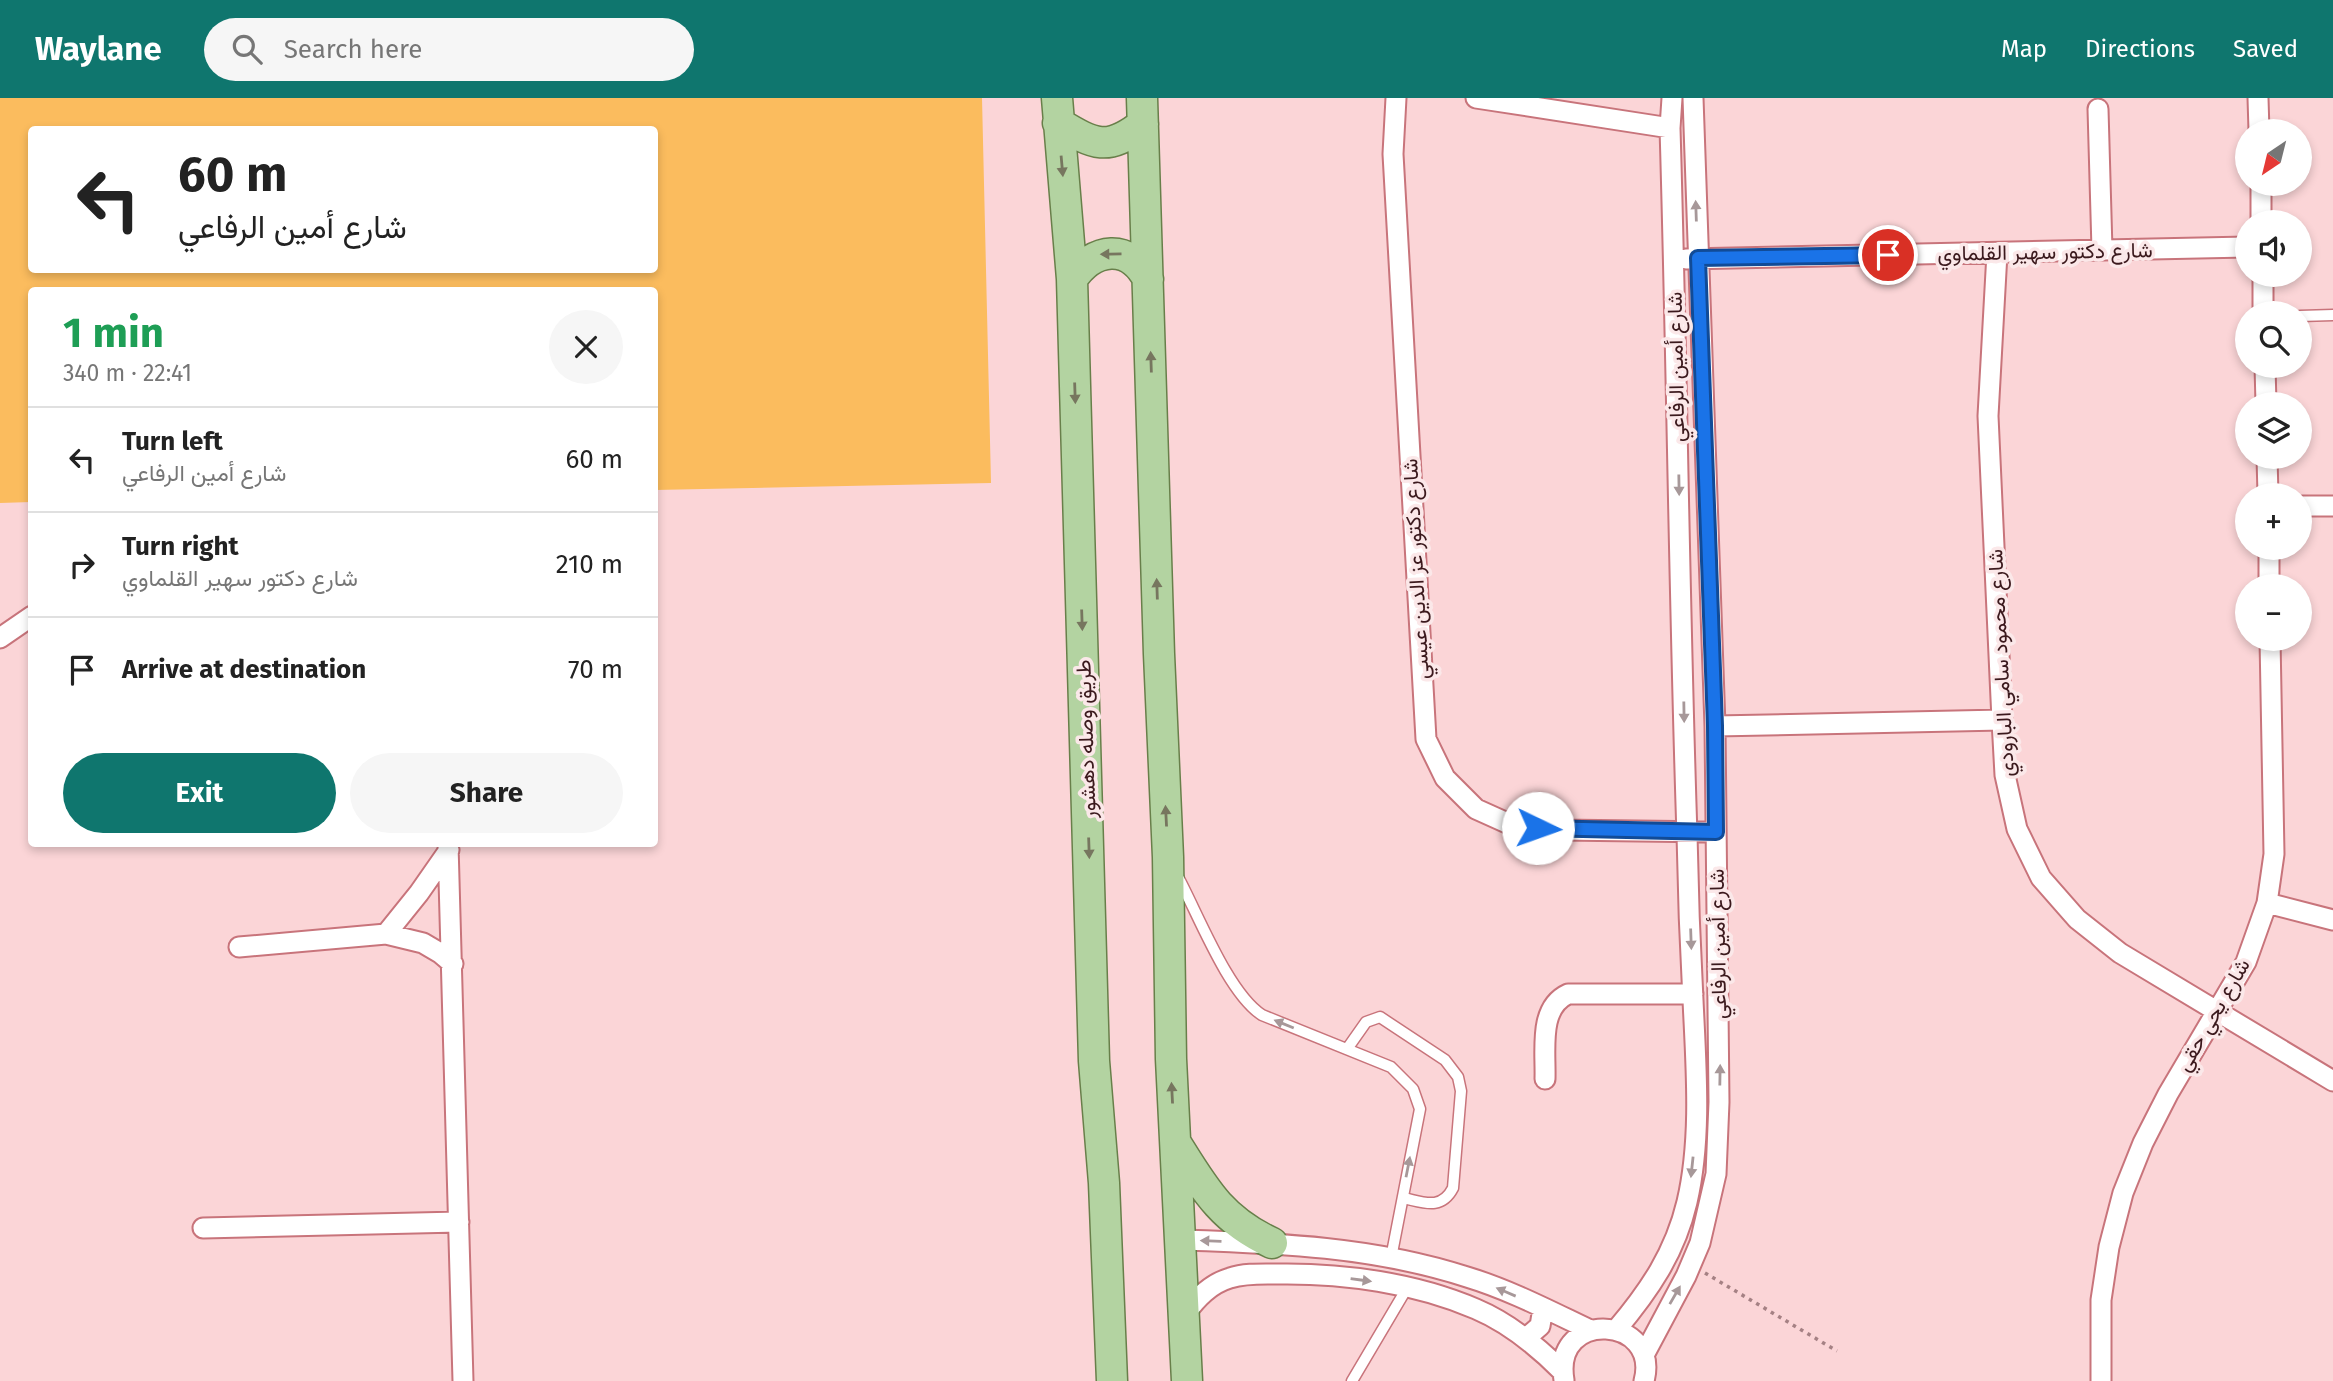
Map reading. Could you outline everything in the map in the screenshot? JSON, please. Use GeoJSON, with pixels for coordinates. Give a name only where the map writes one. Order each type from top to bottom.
{"type":"FeatureCollection","features":[{"type":"Feature","properties":{"kind":"main road"},"geometry":{"type":"LineString","coordinates":[[1058,111],[1084,138],[1102,144],[1121,140],[1143,111]]}},
{"type":"Feature","properties":{"kind":"main road","name":"طريق وصله دهشور"},"geometry":{"type":"LineString","coordinates":[[1058,111],[1072,279],[1094,1061],[1104,1183],[1112,1381]]}},
{"type":"Feature","properties":{"kind":"main road"},"geometry":{"type":"LineString","coordinates":[[1143,111],[1158,654],[1168,856],[1174,1141],[1187,1381]]}},
{"type":"Feature","properties":{"kind":"main road"},"geometry":{"type":"LineString","coordinates":[[1072,279],[1081,265],[1101,254],[1123,254],[1142,267],[1149,279]]}},
{"type":"Feature","properties":{"kind":"main road"},"geometry":{"type":"LineString","coordinates":[[1174,1141],[1220,1209],[1236,1223],[1272,1243]]}},
{"type":"Feature","properties":{"kind":"street","name":"شارع دكتور عز الدين عيسي"},"geometry":{"type":"LineString","coordinates":[[1395,98],[1393,154],[1426,739],[1445,778],[1468,801],[1476,808],[1516,827],[1716,832]]}},
{"type":"Feature","properties":{"kind":"street"},"geometry":{"type":"LineString","coordinates":[[1476,98],[1671,128]]}},
{"type":"Feature","properties":{"kind":"street","name":"شارع أمين الرفاعي"},"geometry":{"type":"LineString","coordinates":[[1616,1330],[1647,1294],[1664,1265],[1687,1202],[1696,1104],[1686,831],[1672,98]]}},
{"type":"Feature","properties":{"kind":"street","name":"شارع أمين الرفاعي"},"geometry":{"type":"LineString","coordinates":[[1645,1366],[1691,1265],[1710,1209],[1716,1174],[1720,1049],[1715,726],[1693,98]]}},
{"type":"Feature","properties":{"kind":"street"},"geometry":{"type":"LineString","coordinates":[[2259,98],[2259,119]]}},
{"type":"Feature","properties":{"kind":"street"},"geometry":{"type":"LineString","coordinates":[[2098,109],[2102,250]]}},
{"type":"Feature","properties":{"kind":"street","name":"شارع دكتور سهير القلماوي"},"geometry":{"type":"LineString","coordinates":[[1674,259],[2235,247]]}},
{"type":"Feature","properties":{"kind":"street","name":"شارع محمود سامي البارودي"},"geometry":{"type":"LineString","coordinates":[[1997,253],[1988,416],[2002,720],[2006,775],[2017,829],[2041,878],[2077,919],[2120,953],[2333,1081]]}},
{"type":"Feature","properties":{"kind":"street"},"geometry":{"type":"LineString","coordinates":[[2312,506],[2333,506]]}},
{"type":"Feature","properties":{"kind":"street"},"geometry":{"type":"LineString","coordinates":[[1,635],[28,618]]}},
{"type":"Feature","properties":{"kind":"street","name":"شارع يحي حقي"},"geometry":{"type":"LineString","coordinates":[[2101,1381],[2101,1300],[2109,1247],[2123,1194],[2143,1143],[2216,1010],[2246,962],[2267,903],[2274,854],[2270,651]]}},
{"type":"Feature","properties":{"kind":"street"},"geometry":{"type":"LineString","coordinates":[[1715,726],[2002,720]]}},
{"type":"Feature","properties":{"kind":"street"},"geometry":{"type":"LineString","coordinates":[[386,934],[419,893],[448,847]]}},
{"type":"Feature","properties":{"kind":"street"},"geometry":{"type":"LineString","coordinates":[[448,847],[463,1381]]}},
{"type":"Feature","properties":{"kind":"street"},"geometry":{"type":"LineString","coordinates":[[2267,903],[2333,920]]}},
{"type":"Feature","properties":{"kind":"street"},"geometry":{"type":"LineString","coordinates":[[239,947],[386,934],[423,943],[453,964]]}},
{"type":"Feature","properties":{"kind":"street"},"geometry":{"type":"LineString","coordinates":[[1545,1079],[1547,1015],[1555,1000],[1568,994],[1693,994]]}},
{"type":"Feature","properties":{"kind":"street"},"geometry":{"type":"LineString","coordinates":[[203,1228],[459,1222]]}},
{"type":"Feature","properties":{"kind":"street"},"geometry":{"type":"LineString","coordinates":[[1181,1240],[1313,1246],[1391,1258],[1470,1277],[1590,1330]]}},
{"type":"Feature","properties":{"kind":"street"},"geometry":{"type":"LineString","coordinates":[[1312,1274],[1313,1246]]}},
{"type":"Feature","properties":{"kind":"street"},"geometry":{"type":"LineString","coordinates":[[1185,1314],[1212,1286],[1229,1278],[1248,1275],[1312,1274],[1407,1288],[1451,1299],[1478,1310],[1526,1338],[1563,1376]]}},
{"type":"Feature","properties":{"kind":"street"},"geometry":{"type":"LineString","coordinates":[[1526,1338],[1541,1326],[1543,1308]]}},
{"type":"Feature","properties":{"kind":"street"},"geometry":{"type":"LineString","coordinates":[[1563,1376],[1564,1357],[1570,1346],[1590,1330],[1603,1328],[1628,1335],[1645,1366],[1660,1381]]}},
{"type":"Feature","properties":{"kind":"lane"},"geometry":{"type":"LineString","coordinates":[[2312,316],[2333,315]]}},
{"type":"Feature","properties":{"kind":"lane"},"geometry":{"type":"LineString","coordinates":[[1168,856],[1235,987],[1248,1005],[1262,1015],[1400,1073],[1413,1089],[1420,1109],[1391,1258]]}},
{"type":"Feature","properties":{"kind":"lane"},"geometry":{"type":"LineString","coordinates":[[1347,1049],[1366,1022],[1380,1017],[1445,1060],[1458,1077],[1461,1091],[1453,1188],[1443,1201],[1434,1205],[1403,1198]]}},
{"type":"Feature","properties":{"kind":"lane"},"geometry":{"type":"LineString","coordinates":[[1352,1381],[1407,1288]]}},
{"type":"Feature","properties":{"kind":"path"},"geometry":{"type":"LineString","coordinates":[[1691,1265],[1837,1351]]}},
{"type":"Feature","properties":{"kind":"shaded area"},"geometry":{"type":"Polygon","coordinates":[[[0,98],[982,98],[991,483],[658,490],[658,287],[28,287],[28,502],[0,503],[0,98]]]}},
{"type":"Feature","properties":{"kind":"route"},"geometry":{"type":"LineString","coordinates":[[1538,828],[1716,832],[1715,726],[1698,258],[1888,255]]}}]}
